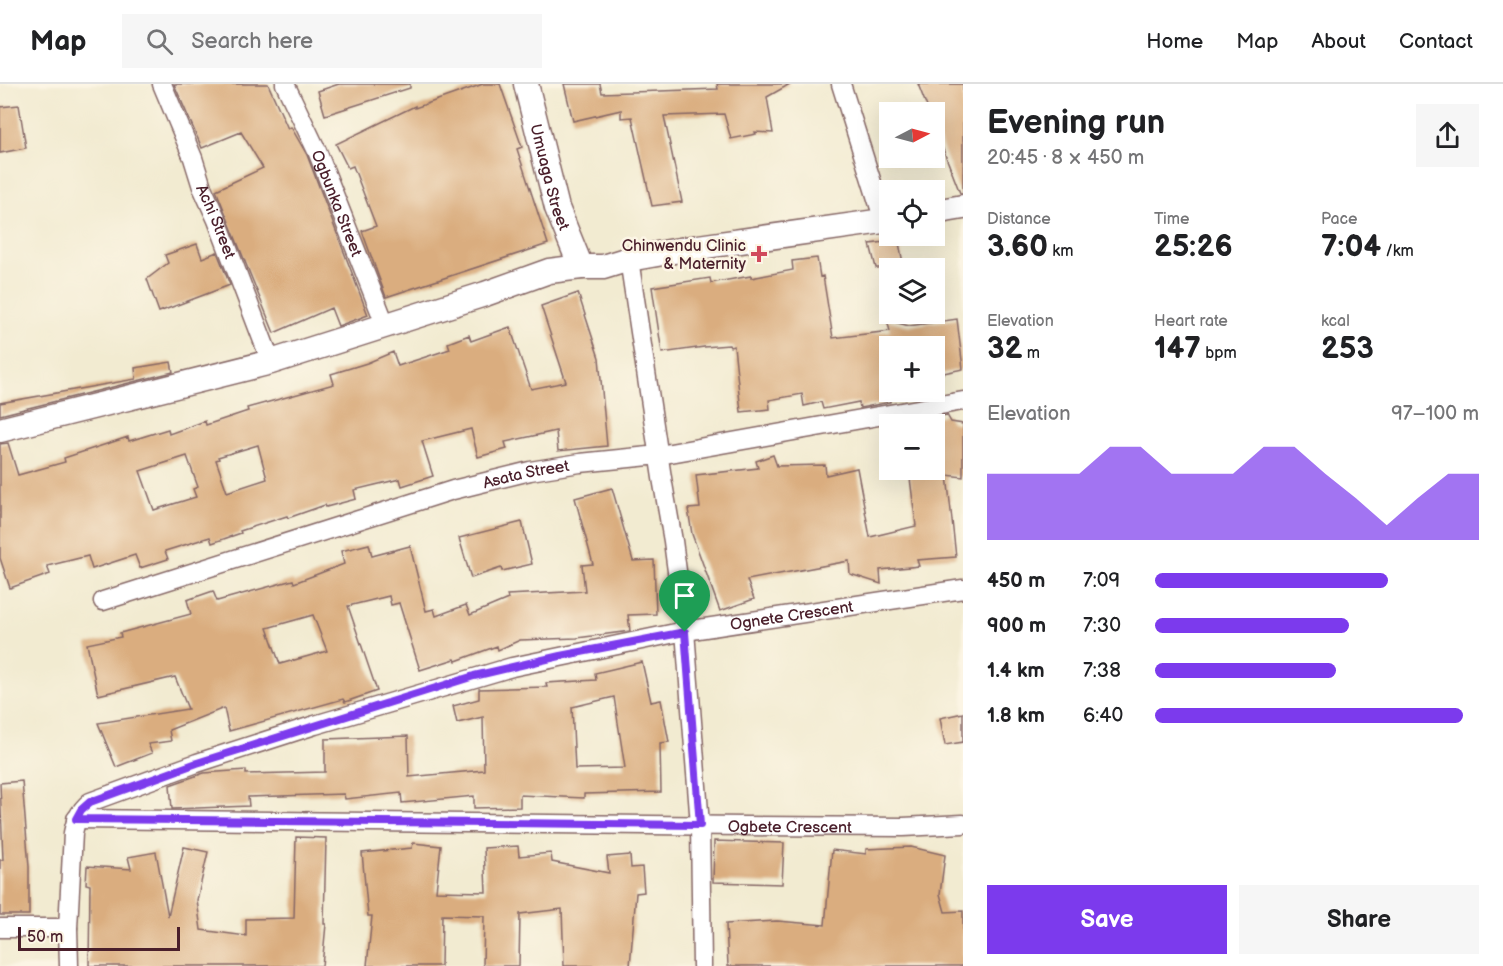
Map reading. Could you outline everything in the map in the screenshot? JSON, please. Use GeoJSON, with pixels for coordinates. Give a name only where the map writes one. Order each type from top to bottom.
{"type":"FeatureCollection","features":[{"type":"Feature","properties":{"kind":"street","name":"Achi Street"},"geometry":{"type":"LineString","coordinates":[[162,84],[193,158],[202,188],[270,362]]}},
{"type":"Feature","properties":{"kind":"street","name":"Ogbunka Street"},"geometry":{"type":"LineString","coordinates":[[285,84],[317,151],[385,324]]}},
{"type":"Feature","properties":{"kind":"street","name":"Umuaga Street"},"geometry":{"type":"LineString","coordinates":[[526,84],[557,208],[581,267]]}},
{"type":"Feature","properties":{"kind":"street"},"geometry":{"type":"LineString","coordinates":[[841,84],[879,196]]}},
{"type":"Feature","properties":{"kind":"street"},"geometry":{"type":"LineString","coordinates":[[945,210],[963,207]]}},
{"type":"Feature","properties":{"kind":"street"},"geometry":{"type":"LineString","coordinates":[[0,430],[270,362],[485,294],[549,271],[603,267],[629,259],[692,248],[879,221]]}},
{"type":"Feature","properties":{"kind":"street"},"geometry":{"type":"LineString","coordinates":[[629,259],[685,632],[700,825],[702,966]]}},
{"type":"Feature","properties":{"kind":"street","name":"Asata Street"},"geometry":{"type":"LineString","coordinates":[[103,601],[496,479],[580,463],[659,455],[963,400]]}},
{"type":"Feature","properties":{"kind":"street","name":"Ognete Crescent"},"geometry":{"type":"LineString","coordinates":[[76,819],[81,810],[90,802],[197,763],[483,674],[560,656],[685,632],[963,589]]}},
{"type":"Feature","properties":{"kind":"street"},"geometry":{"type":"LineString","coordinates":[[69,966],[68,928],[73,833],[76,819]]}},
{"type":"Feature","properties":{"kind":"street","name":"Ogbete Crescent"},"geometry":{"type":"LineString","coordinates":[[76,819],[903,827],[963,824]]}},
{"type":"Feature","properties":{"kind":"street"},"geometry":{"type":"LineString","coordinates":[[0,928],[68,928]]}},
{"type":"Feature","properties":{"kind":"building"},"geometry":{"type":"Polygon","coordinates":[[[174,84],[268,84],[288,129],[291,127],[307,155],[368,315],[338,326],[331,308],[274,333],[216,190],[263,168],[241,132],[202,148],[174,84]]]}},
{"type":"Feature","properties":{"kind":"building"},"geometry":{"type":"Polygon","coordinates":[[[339,84],[410,84],[410,88],[325,115],[318,91],[339,84]]]}},
{"type":"Feature","properties":{"kind":"building"},"geometry":{"type":"Polygon","coordinates":[[[483,84],[500,84],[522,147],[517,149],[548,244],[386,297],[362,231],[376,226],[353,166],[348,168],[336,144],[415,106],[415,108],[483,84]]]}},
{"type":"Feature","properties":{"kind":"building"},"geometry":{"type":"Polygon","coordinates":[[[564,84],[600,84],[602,93],[718,89],[717,84],[790,84],[767,97],[773,133],[755,132],[756,134],[731,139],[724,114],[664,116],[682,202],[652,206],[632,117],[621,118],[621,110],[573,121],[564,84]]]}},
{"type":"Feature","properties":{"kind":"building"},"geometry":{"type":"Polygon","coordinates":[[[918,84],[963,84],[963,193],[960,193],[945,154],[945,102],[925,102],[918,84]]]}},
{"type":"Feature","properties":{"kind":"building"},"geometry":{"type":"Polygon","coordinates":[[[19,105],[26,148],[0,153],[0,107],[19,105]]]}},
{"type":"Feature","properties":{"kind":"building"},"geometry":{"type":"Polygon","coordinates":[[[879,243],[879,246],[900,246],[902,258],[879,258],[879,268],[876,268],[870,244],[879,243]]]}},
{"type":"Feature","properties":{"kind":"building"},"geometry":{"type":"Polygon","coordinates":[[[197,244],[202,258],[217,252],[230,285],[159,312],[147,279],[168,263],[165,255],[197,244]]]}},
{"type":"Feature","properties":{"kind":"building"},"geometry":{"type":"Polygon","coordinates":[[[817,258],[820,277],[823,276],[833,338],[890,331],[888,324],[909,326],[945,324],[945,321],[957,319],[963,369],[945,373],[945,336],[879,336],[879,402],[890,402],[860,408],[859,402],[823,409],[821,402],[804,406],[802,394],[769,400],[770,409],[741,412],[734,346],[704,347],[662,353],[652,287],[710,278],[711,283],[751,276],[751,278],[793,270],[792,261],[817,258]]]}},
{"type":"Feature","properties":{"kind":"building"},"geometry":{"type":"Polygon","coordinates":[[[578,293],[599,358],[607,446],[558,451],[556,431],[505,442],[507,449],[478,457],[471,429],[422,441],[433,476],[402,486],[400,479],[354,490],[356,499],[326,507],[325,505],[288,518],[287,516],[240,531],[241,533],[212,543],[210,537],[165,551],[168,559],[140,568],[135,555],[92,569],[88,556],[47,566],[50,574],[10,588],[0,558],[0,444],[8,443],[18,475],[65,462],[64,458],[128,437],[129,441],[168,429],[169,434],[205,421],[206,425],[248,411],[247,408],[334,384],[331,374],[393,352],[398,366],[450,349],[448,343],[469,335],[471,341],[510,327],[531,389],[566,382],[541,306],[578,293]],[[258,445],[218,457],[219,459],[216,460],[227,492],[267,479],[258,445]],[[187,456],[140,471],[154,510],[196,497],[193,489],[198,487],[187,456]]]}},
{"type":"Feature","properties":{"kind":"building"},"geometry":{"type":"Polygon","coordinates":[[[171,362],[173,372],[0,415],[0,403],[136,379],[135,368],[171,362]]]}},
{"type":"Feature","properties":{"kind":"building"},"geometry":{"type":"Polygon","coordinates":[[[945,415],[951,422],[963,424],[963,477],[947,475],[956,557],[917,560],[919,566],[880,570],[881,584],[850,574],[849,561],[747,580],[754,599],[720,611],[692,534],[688,509],[700,508],[696,475],[758,468],[756,461],[773,455],[777,466],[825,465],[826,475],[857,468],[870,537],[916,526],[910,480],[945,480],[945,415]]]}},
{"type":"Feature","properties":{"kind":"building"},"geometry":{"type":"Polygon","coordinates":[[[612,488],[633,561],[654,560],[656,614],[628,615],[630,631],[577,638],[520,640],[498,650],[497,646],[456,661],[455,659],[420,670],[399,603],[391,605],[389,596],[348,606],[377,691],[345,702],[343,699],[229,731],[224,708],[169,730],[171,741],[148,744],[152,753],[116,767],[98,723],[188,709],[175,677],[98,695],[87,644],[121,637],[120,633],[191,614],[187,600],[213,591],[217,601],[293,580],[294,583],[344,564],[341,551],[369,544],[372,556],[410,546],[426,611],[434,609],[436,616],[466,605],[470,615],[508,599],[507,595],[585,591],[582,565],[593,564],[575,498],[612,488]],[[313,615],[267,628],[280,664],[327,651],[313,615]]]}},
{"type":"Feature","properties":{"kind":"building"},"geometry":{"type":"Polygon","coordinates":[[[522,522],[532,564],[502,571],[501,568],[471,578],[459,538],[522,522]]]}},
{"type":"Feature","properties":{"kind":"building"},"geometry":{"type":"Polygon","coordinates":[[[642,662],[651,702],[661,700],[669,742],[660,743],[661,792],[584,794],[584,798],[520,795],[520,807],[474,808],[474,796],[402,803],[401,793],[345,799],[344,794],[248,797],[249,806],[172,809],[170,785],[204,773],[246,770],[246,774],[325,772],[325,739],[408,736],[409,777],[484,770],[483,717],[457,723],[453,706],[479,699],[479,689],[547,687],[546,683],[596,680],[595,673],[642,662]],[[614,697],[572,707],[575,769],[625,768],[614,697]]]}},
{"type":"Feature","properties":{"kind":"building"},"geometry":{"type":"Polygon","coordinates":[[[963,713],[963,742],[945,745],[940,718],[963,713]]]}},
{"type":"Feature","properties":{"kind":"building"},"geometry":{"type":"Polygon","coordinates":[[[22,781],[29,867],[29,915],[0,915],[0,860],[3,860],[0,783],[22,781]]]}},
{"type":"Feature","properties":{"kind":"building"},"geometry":{"type":"Polygon","coordinates":[[[296,837],[326,838],[324,924],[326,924],[322,966],[89,966],[90,885],[86,884],[87,866],[131,869],[128,857],[156,852],[168,916],[184,847],[208,852],[197,900],[201,930],[246,936],[246,919],[294,918],[296,837]]]}},
{"type":"Feature","properties":{"kind":"building"},"geometry":{"type":"Polygon","coordinates":[[[714,841],[784,843],[782,884],[713,882],[714,841]]]}},
{"type":"Feature","properties":{"kind":"building"},"geometry":{"type":"Polygon","coordinates":[[[413,843],[441,846],[436,891],[486,892],[484,848],[518,846],[519,856],[551,853],[552,862],[609,873],[607,857],[630,855],[631,868],[642,867],[644,892],[636,893],[630,966],[564,966],[562,909],[520,914],[519,966],[483,966],[484,916],[442,915],[441,966],[367,966],[372,916],[368,916],[362,853],[412,848],[413,843]]]}},
{"type":"Feature","properties":{"kind":"building"},"geometry":{"type":"Polygon","coordinates":[[[911,847],[945,855],[940,894],[945,912],[963,911],[963,966],[728,966],[726,924],[777,921],[825,925],[832,850],[866,854],[866,849],[911,847]]]}},
{"type":"Feature","properties":{"kind":"place","name":"Chinwendu Clinic & Maternity"},"geometry":{"type":"Point","coordinates":[759,254]}},
{"type":"Feature","properties":{"kind":"route"},"geometry":{"type":"LineString","coordinates":[[685,632],[700,825],[76,819],[81,810],[90,802],[197,763],[474,676],[560,656],[685,632]]}}]}
